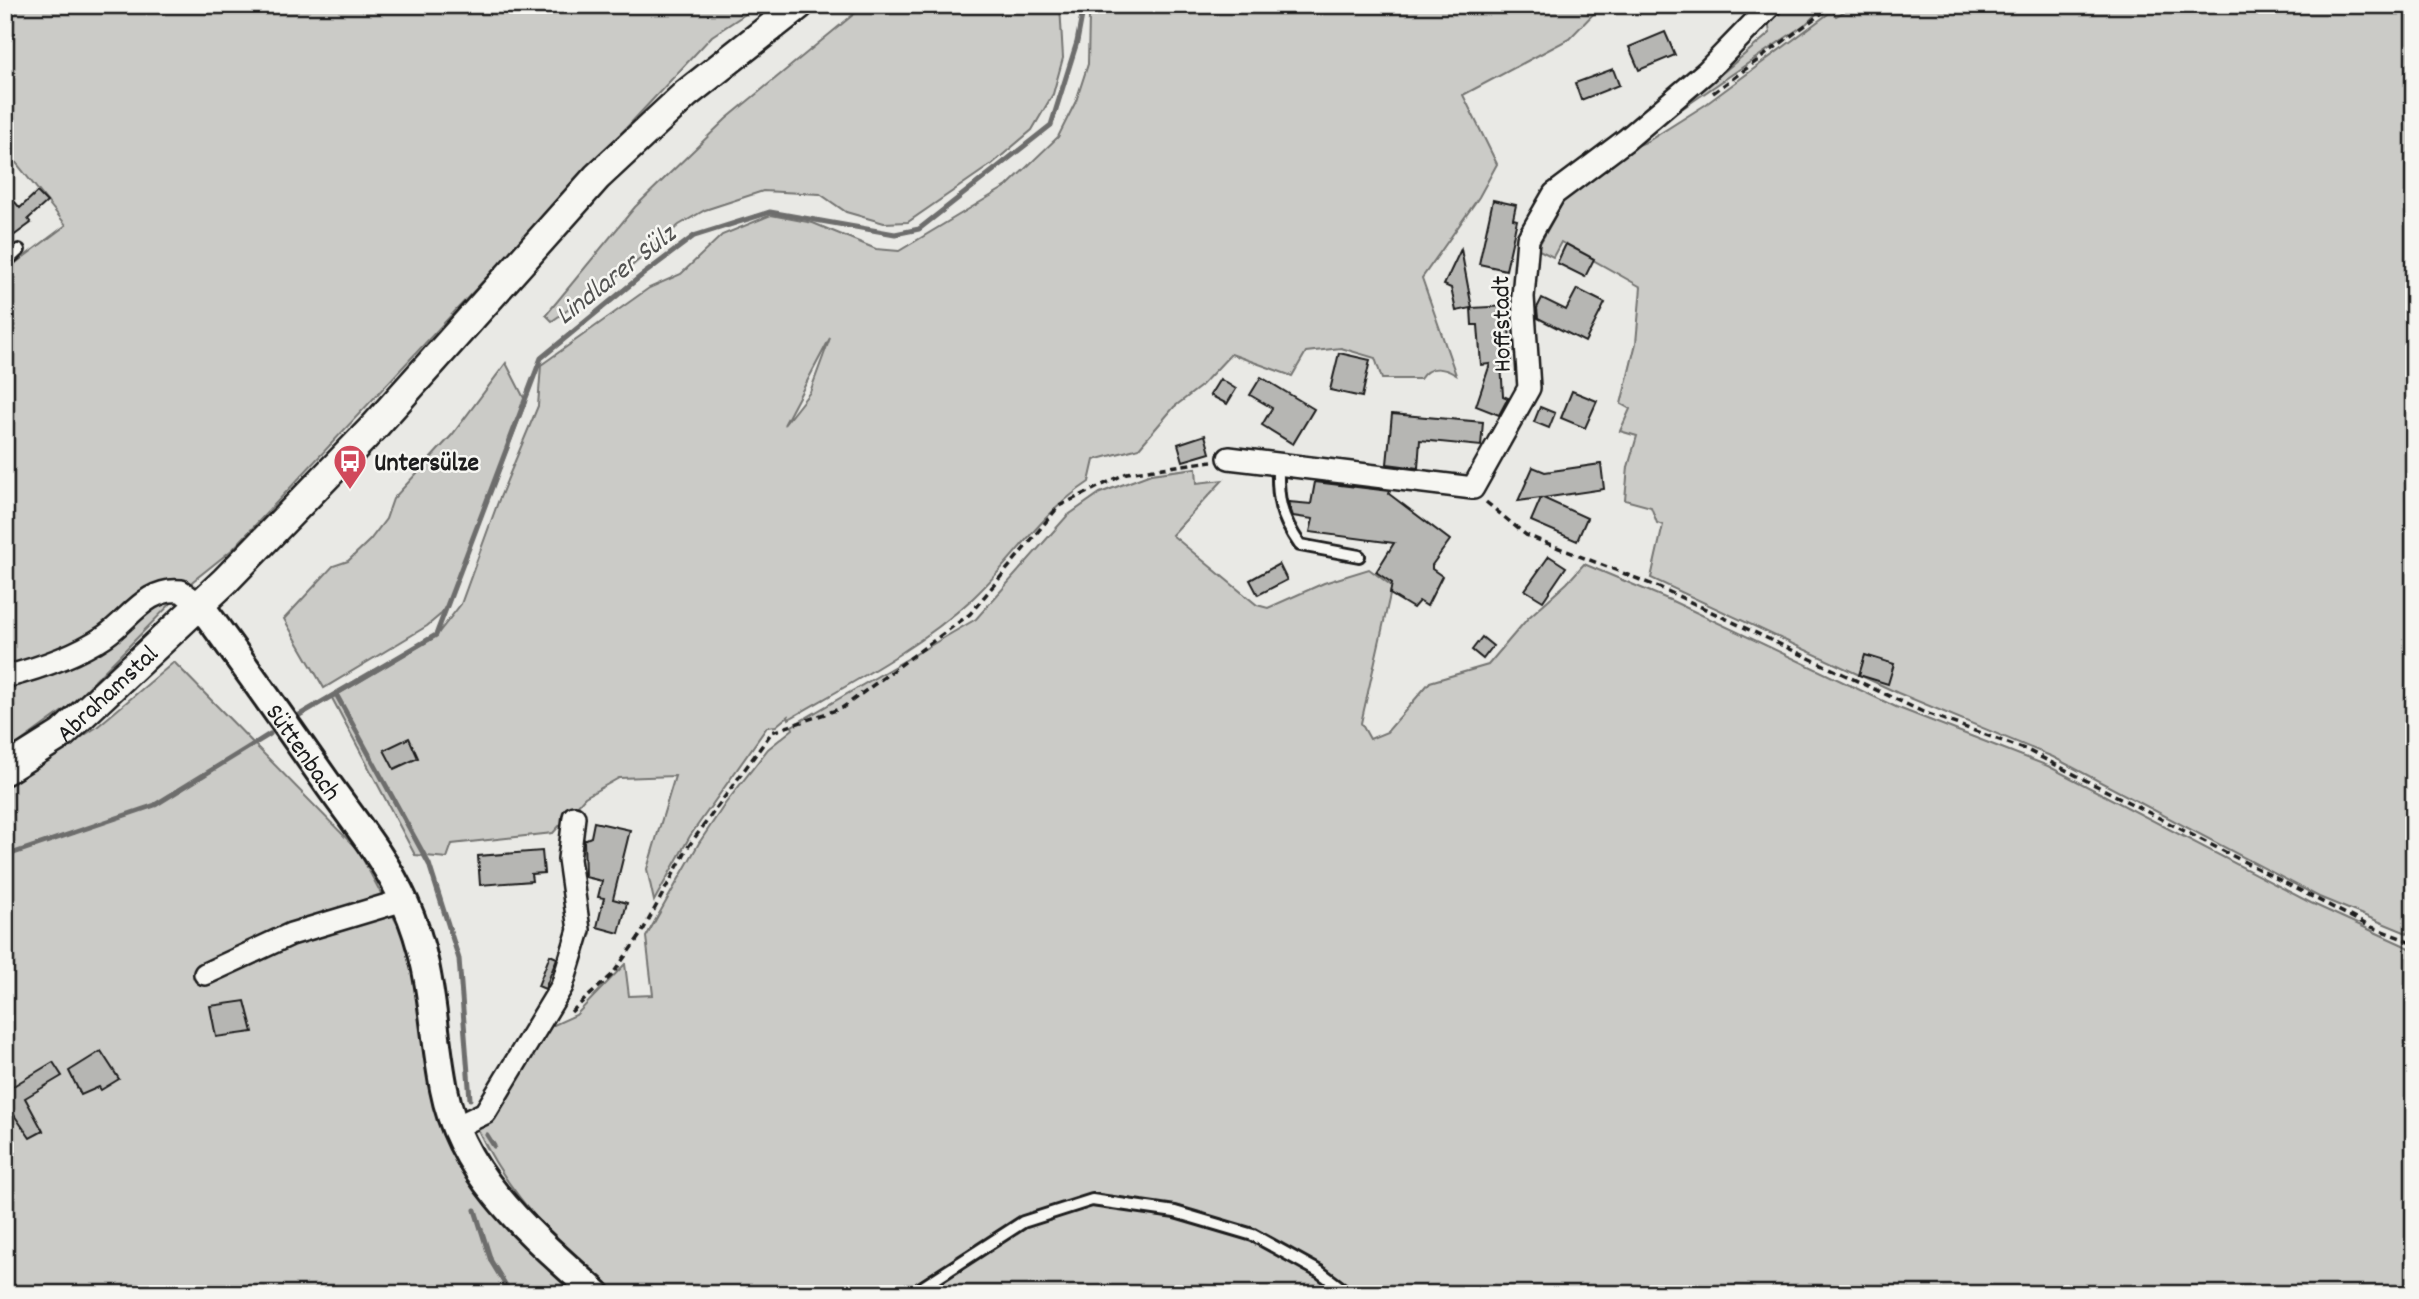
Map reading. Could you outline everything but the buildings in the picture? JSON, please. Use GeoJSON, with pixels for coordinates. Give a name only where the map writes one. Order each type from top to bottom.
{"type":"FeatureCollection","features":[{"type":"Feature","properties":{"kind":"main road","name":"Abrahamstal"},"geometry":{"type":"LineString","coordinates":[[5,770],[62,734],[200,605],[375,426],[597,177],[678,101],[799,5]]}},
{"type":"Feature","properties":{"kind":"street","name":"Hoffstadt"},"geometry":{"type":"LineString","coordinates":[[1472,488],[1529,388],[1523,297],[1528,239],[1554,194],[1626,140],[1706,72],[1771,5]]}},
{"type":"Feature","properties":{"kind":"street"},"geometry":{"type":"LineString","coordinates":[[1229,458],[1472,488]]}},
{"type":"Feature","properties":{"kind":"street"},"geometry":{"type":"LineString","coordinates":[[5,677],[67,657],[96,641],[158,593],[181,591],[200,605]]}},
{"type":"Feature","properties":{"kind":"street","name":"Süttenbach"},"geometry":{"type":"LineString","coordinates":[[200,605],[371,846],[404,900],[429,975],[444,1090],[456,1127],[476,1167],[506,1208],[597,1294]]}},
{"type":"Feature","properties":{"kind":"street"},"geometry":{"type":"LineString","coordinates":[[456,1127],[485,1113],[562,986],[579,930],[569,859],[574,817]]}},
{"type":"Feature","properties":{"kind":"street"},"geometry":{"type":"LineString","coordinates":[[205,974],[291,934],[404,900]]}},
{"type":"Feature","properties":{"kind":"lane"},"geometry":{"type":"LineString","coordinates":[[5,262],[19,250]]}},
{"type":"Feature","properties":{"kind":"lane"},"geometry":{"type":"LineString","coordinates":[[1278,464],[1277,492],[1284,521],[1300,545],[1359,556]]}},
{"type":"Feature","properties":{"kind":"lane"},"geometry":{"type":"LineString","coordinates":[[912,1294],[1023,1223],[1092,1200],[1175,1212],[1253,1235],[1320,1272],[1349,1294]]}},
{"type":"Feature","properties":{"kind":"path"},"geometry":{"type":"LineString","coordinates":[[1704,98],[1724,88],[1833,5]]}},
{"type":"Feature","properties":{"kind":"path"},"geometry":{"type":"LineString","coordinates":[[544,1016],[572,1011],[612,975],[641,934],[708,817],[772,732],[842,708],[970,614],[1059,506],[1127,473],[1229,458]]}},
{"type":"Feature","properties":{"kind":"path"},"geometry":{"type":"LineString","coordinates":[[1472,488],[1526,535],[1661,588],[1923,712],[2027,750],[2369,926],[2414,943]]}},
{"type":"Feature","properties":{"kind":"shaded area"},"geometry":{"type":"Polygon","coordinates":[[[20,5],[759,5],[712,36],[233,549],[193,581],[71,705],[5,753],[5,271],[66,225],[14,160],[5,99],[5,20],[20,5]]]}},
{"type":"Feature","properties":{"kind":"shaded area"},"geometry":{"type":"Polygon","coordinates":[[[865,5],[1060,5],[1063,58],[1053,94],[1032,130],[992,164],[908,222],[884,223],[846,212],[820,194],[763,191],[705,210],[679,225],[633,265],[552,321],[546,315],[635,207],[726,119],[865,5]]]}},
{"type":"Feature","properties":{"kind":"shaded area"},"geometry":{"type":"Polygon","coordinates":[[[1095,5],[1602,5],[1569,39],[1463,95],[1497,164],[1479,197],[1422,278],[1456,375],[1446,370],[1432,369],[1420,379],[1382,379],[1375,358],[1341,348],[1306,352],[1292,376],[1231,354],[1200,387],[1174,407],[1139,448],[1094,460],[1089,482],[1056,508],[987,584],[951,617],[860,678],[789,719],[788,716],[776,726],[767,727],[690,836],[654,901],[647,869],[675,776],[619,778],[585,797],[553,833],[452,844],[447,858],[415,855],[332,698],[436,636],[461,604],[498,502],[538,406],[541,365],[649,288],[681,274],[722,235],[771,215],[813,223],[876,249],[899,251],[1007,186],[1058,137],[1076,101],[1088,64],[1089,16],[1095,5]],[[830,338],[784,425],[810,392],[830,338]]]}},
{"type":"Feature","properties":{"kind":"shaded area"},"geometry":{"type":"Polygon","coordinates":[[[1780,5],[1825,5],[1807,23],[1632,143],[1703,82],[1714,80],[1770,33],[1768,20],[1780,5]]]}},
{"type":"Feature","properties":{"kind":"shaded area"},"geometry":{"type":"Polygon","coordinates":[[[1842,5],[2414,5],[2414,936],[2319,897],[2053,757],[1898,693],[1651,578],[1663,525],[1657,523],[1651,507],[1625,500],[1628,467],[1637,436],[1620,431],[1630,409],[1621,404],[1636,343],[1641,287],[1561,242],[1553,257],[1537,249],[1564,200],[1593,164],[1648,141],[1705,105],[1832,11],[1836,16],[1845,11],[1842,5]]]}},
{"type":"Feature","properties":{"kind":"shaded area"},"geometry":{"type":"Polygon","coordinates":[[[506,363],[526,402],[449,601],[440,615],[427,626],[324,688],[284,619],[333,566],[348,561],[370,540],[386,519],[393,499],[452,435],[506,363]]]}},
{"type":"Feature","properties":{"kind":"shaded area"},"geometry":{"type":"Polygon","coordinates":[[[1196,468],[1197,483],[1223,480],[1172,535],[1257,605],[1268,608],[1324,583],[1369,569],[1392,586],[1361,723],[1370,739],[1387,732],[1430,682],[1488,665],[1528,618],[1584,564],[1670,600],[1896,707],[2048,766],[2311,903],[2414,950],[2414,1294],[619,1294],[609,1287],[569,1253],[517,1195],[477,1128],[545,1029],[576,1015],[625,964],[629,996],[653,995],[646,937],[699,843],[725,804],[768,749],[793,729],[792,726],[976,619],[1067,516],[1100,493],[1151,474],[1196,468]]]}},
{"type":"Feature","properties":{"kind":"shaded area"},"geometry":{"type":"Polygon","coordinates":[[[174,662],[358,850],[417,961],[450,1120],[588,1294],[5,1294],[5,786],[97,727],[174,662]]]}},
{"type":"Feature","properties":{"kind":"waterway","name":"Lindlarer Sülz"},"geometry":{"type":"LineString","coordinates":[[296,717],[436,635],[541,358],[694,236],[770,212],[895,234],[919,229],[1051,125],[1077,42],[1084,5]]}},
{"type":"Feature","properties":{"kind":"waterway"},"geometry":{"type":"LineString","coordinates":[[336,694],[429,864],[459,959],[470,1099]]}},
{"type":"Feature","properties":{"kind":"waterway","name":"Lindlarer Sülz"},"geometry":{"type":"LineString","coordinates":[[5,856],[155,805],[270,734]]}},
{"type":"Feature","properties":{"kind":"waterway"},"geometry":{"type":"LineString","coordinates":[[487,1135],[494,1146]]}},
{"type":"Feature","properties":{"kind":"waterway"},"geometry":{"type":"LineString","coordinates":[[475,1210],[491,1261],[511,1294]]}},
{"type":"Feature","properties":{"kind":"place","name":"Untersülze"},"geometry":{"type":"Point","coordinates":[350,491]}}]}
